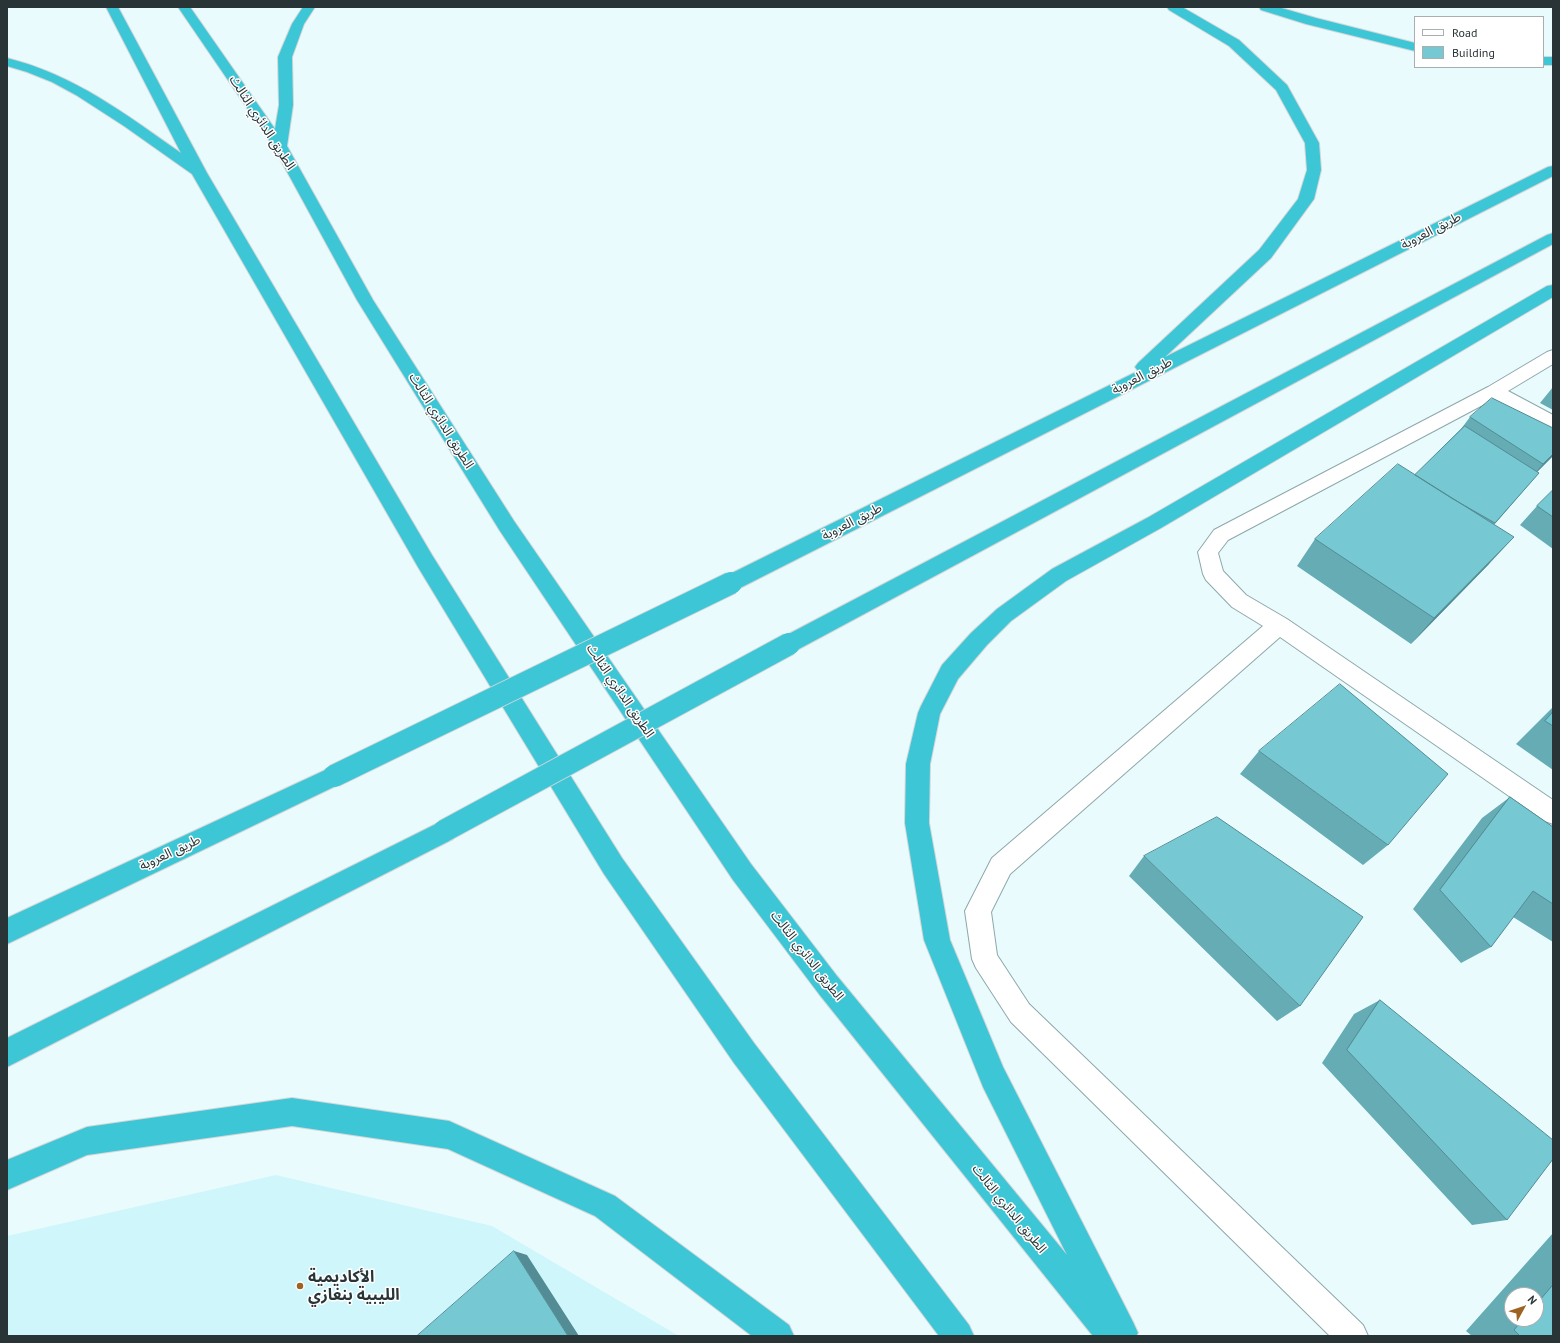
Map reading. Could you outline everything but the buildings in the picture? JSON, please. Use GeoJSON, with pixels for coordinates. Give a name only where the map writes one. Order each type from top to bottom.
{"type":"FeatureCollection","features":[{"type":"Feature","properties":{"kind":"highway"},"geometry":{"type":"LineString","coordinates":[[112,7],[198,173],[425,561],[613,866],[744,1053],[958,1336]]}},
{"type":"Feature","properties":{"kind":"highway","name":"الطريق الدائري الثالث"},"geometry":{"type":"LineString","coordinates":[[184,7],[280,146],[364,300],[507,526],[742,872],[828,985],[1112,1336]]}},
{"type":"Feature","properties":{"kind":"highway"},"geometry":{"type":"LineString","coordinates":[[280,146],[286,105],[285,57],[298,24],[309,7]]}},
{"type":"Feature","properties":{"kind":"highway"},"geometry":{"type":"LineString","coordinates":[[1125,384],[1265,254],[1306,199],[1314,170],[1312,143],[1282,88],[1234,43],[1173,7]]}},
{"type":"Feature","properties":{"kind":"highway"},"geometry":{"type":"LineString","coordinates":[[1265,7],[1311,21],[1414,47]]}},
{"type":"Feature","properties":{"kind":"highway"},"geometry":{"type":"LineString","coordinates":[[7,62],[26,66],[59,79],[113,112],[198,173]]}},
{"type":"Feature","properties":{"kind":"highway","name":"طريق العروبة"},"geometry":{"type":"LineString","coordinates":[[7,930],[334,776],[731,583],[1553,170]]}},
{"type":"Feature","properties":{"kind":"highway"},"geometry":{"type":"LineString","coordinates":[[7,1053],[444,831],[789,644],[1553,238]]}},
{"type":"Feature","properties":{"kind":"highway"},"geometry":{"type":"LineString","coordinates":[[1123,1336],[993,1077],[937,940],[917,823],[918,764],[929,713],[950,672],[979,639],[1004,615],[1059,575],[1154,523],[1553,290]]}},
{"type":"Feature","properties":{"kind":"highway"},"geometry":{"type":"LineString","coordinates":[[7,1175],[87,1141],[292,1112],[449,1135],[605,1206],[778,1336]]}},
{"type":"Feature","properties":{"kind":"street"},"geometry":{"type":"LineString","coordinates":[[1553,356],[1494,391],[1220,534],[1208,552],[1213,574],[1239,601],[1279,625],[1553,813]]}},
{"type":"Feature","properties":{"kind":"street"},"geometry":{"type":"LineString","coordinates":[[1494,391],[1553,423]]}},
{"type":"Feature","properties":{"kind":"street"},"geometry":{"type":"LineString","coordinates":[[1279,625],[1001,866],[978,911],[985,959],[1020,1013],[1352,1336]]}},
{"type":"Feature","properties":{"kind":"shaded area","name":"الأكاديمية الليبية بنغازي"},"geometry":{"type":"Polygon","coordinates":[[[276,1175],[492,1226],[679,1336],[7,1336],[7,1236],[276,1175]]]}},
{"type":"Feature","properties":{"kind":"place","name":"الأكاديمية الليبية بنغازي"},"geometry":{"type":"Point","coordinates":[300,1286]}}]}
